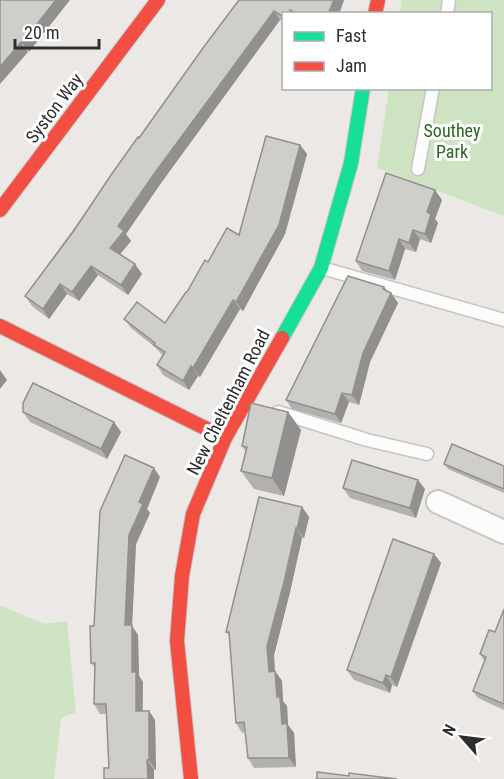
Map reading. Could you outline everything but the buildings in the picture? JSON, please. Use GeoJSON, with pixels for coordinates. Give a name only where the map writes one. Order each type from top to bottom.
{"type":"FeatureCollection","features":[{"type":"Feature","properties":{"kind":"street","name":"Syston Way"},"geometry":{"type":"LineString","coordinates":[[0,210],[158,0]]}},
{"type":"Feature","properties":{"kind":"street","name":"New Cheltenham Road"},"geometry":{"type":"LineString","coordinates":[[191,779],[177,641],[182,576],[193,514],[225,438],[257,405],[321,268],[351,163],[363,90]]}},
{"type":"Feature","properties":{"kind":"street"},"geometry":{"type":"LineString","coordinates":[[0,326],[225,438]]}},
{"type":"Feature","properties":{"kind":"street"},"geometry":{"type":"LineString","coordinates":[[438,502],[504,532]]}},
{"type":"Feature","properties":{"kind":"lane"},"geometry":{"type":"LineString","coordinates":[[418,169],[433,90]]}},
{"type":"Feature","properties":{"kind":"lane"},"geometry":{"type":"LineString","coordinates":[[321,268],[504,320]]}},
{"type":"Feature","properties":{"kind":"lane"},"geometry":{"type":"LineString","coordinates":[[257,405],[367,440],[427,454]]}},
{"type":"Feature","properties":{"kind":"green space","name":"Southey Park"},"geometry":{"type":"Polygon","coordinates":[[[402,0],[504,0],[504,216],[377,168],[389,90],[492,90],[492,12],[400,12],[402,0]]]}},
{"type":"Feature","properties":{"kind":"green space"},"geometry":{"type":"Polygon","coordinates":[[[0,605],[44,624],[67,621],[76,712],[61,718],[54,779],[0,779],[0,605]]]}},
{"type":"Feature","properties":{"kind":"traffic: fast"},"geometry":{"type":"LineString","coordinates":[[282,338],[321,268],[351,163],[363,90]]}},
{"type":"Feature","properties":{"kind":"traffic: jam"},"geometry":{"type":"LineString","coordinates":[[0,210],[158,0]]}},
{"type":"Feature","properties":{"kind":"traffic: jam"},"geometry":{"type":"LineString","coordinates":[[375,12],[378,0]]}},
{"type":"Feature","properties":{"kind":"traffic: jam"},"geometry":{"type":"LineString","coordinates":[[0,326],[225,438]]}},
{"type":"Feature","properties":{"kind":"traffic: jam"},"geometry":{"type":"LineString","coordinates":[[191,779],[177,641],[182,576],[193,514],[225,438],[282,338]]}}]}
